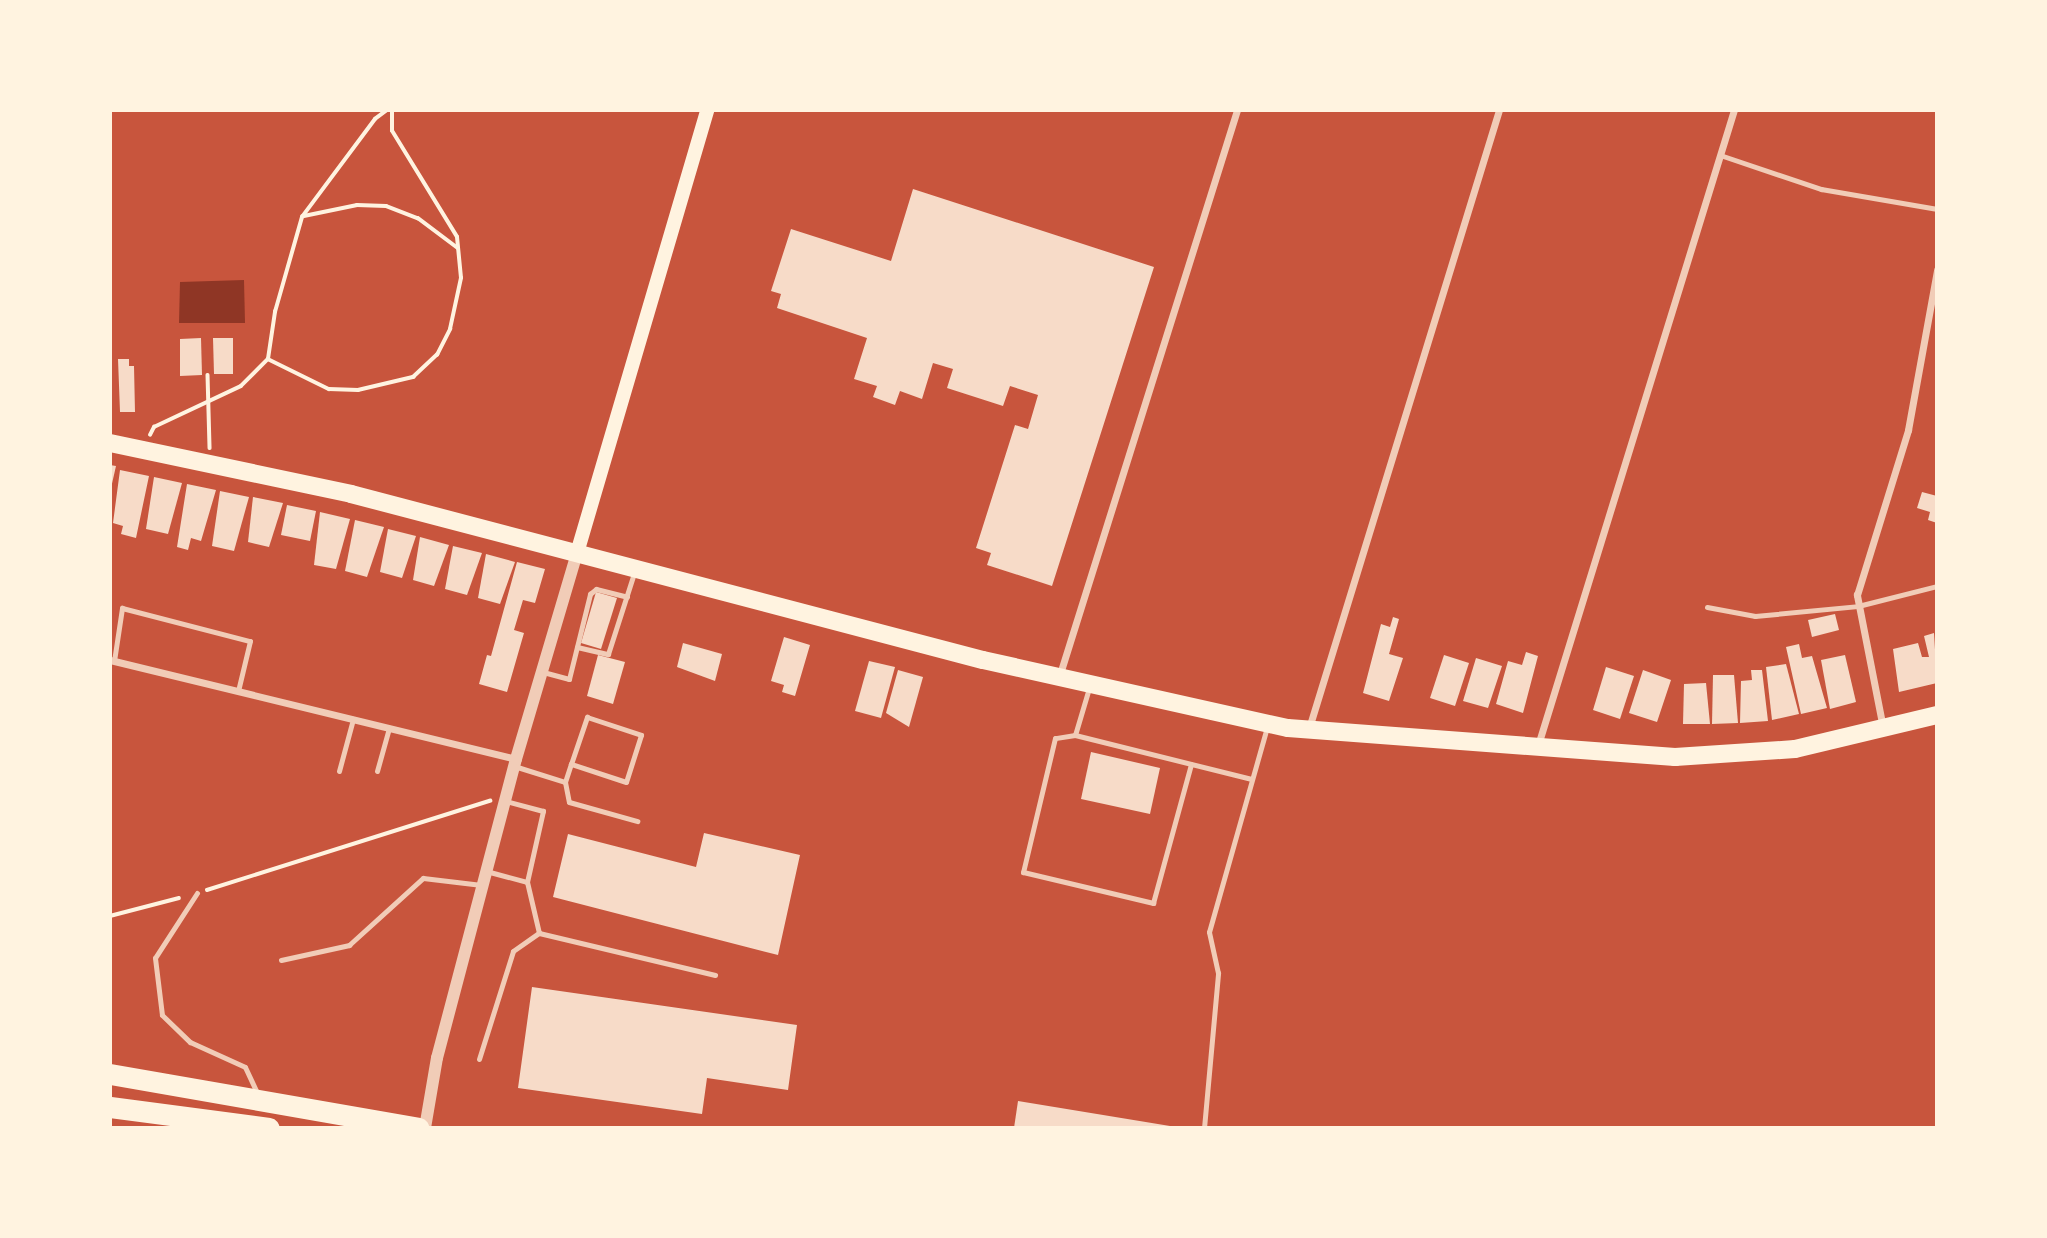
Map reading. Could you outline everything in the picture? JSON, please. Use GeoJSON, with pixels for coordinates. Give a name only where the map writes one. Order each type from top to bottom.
{"type":"FeatureCollection","features":[{"type":"Feature","properties":{"kind":"highway"},"geometry":{"type":"LineString","coordinates":[[110,1074],[418,1128]]}},
{"type":"Feature","properties":{"kind":"highway"},"geometry":{"type":"LineString","coordinates":[[110,1107],[269,1128]]}},
{"type":"Feature","properties":{"kind":"main road"},"geometry":{"type":"LineString","coordinates":[[577,553],[707,110]]}},
{"type":"Feature","properties":{"kind":"main road"},"geometry":{"type":"LineString","coordinates":[[110,443],[351,494],[1090,686],[1268,724],[1675,757],[1771,752],[1937,715]]}},
{"type":"Feature","properties":{"kind":"street"},"geometry":{"type":"LineString","coordinates":[[1059,678],[1237,110]]}},
{"type":"Feature","properties":{"kind":"street"},"geometry":{"type":"LineString","coordinates":[[1308,729],[1499,110]]}},
{"type":"Feature","properties":{"kind":"street"},"geometry":{"type":"LineString","coordinates":[[1538,747],[1734,110]]}},
{"type":"Feature","properties":{"kind":"street"},"geometry":{"type":"LineString","coordinates":[[1883,728],[1858,606],[1859,588],[1908,430],[1937,270]]}},
{"type":"Feature","properties":{"kind":"street"},"geometry":{"type":"LineString","coordinates":[[425,1128],[437,1058],[482,885],[515,762],[577,553]]}},
{"type":"Feature","properties":{"kind":"street"},"geometry":{"type":"LineString","coordinates":[[112,661],[389,728],[515,762]]}},
{"type":"Feature","properties":{"kind":"lane"},"geometry":{"type":"LineString","coordinates":[[1720,155],[1821,189],[1937,209]]}},
{"type":"Feature","properties":{"kind":"lane"},"geometry":{"type":"LineString","coordinates":[[577,647],[608,654],[636,568]]}},
{"type":"Feature","properties":{"kind":"lane"},"geometry":{"type":"LineString","coordinates":[[1707,607],[1755,616],[1858,606],[1937,586]]}},
{"type":"Feature","properties":{"kind":"lane"},"geometry":{"type":"LineString","coordinates":[[541,672],[569,679],[590,594],[596,589],[627,597]]}},
{"type":"Feature","properties":{"kind":"lane"},"geometry":{"type":"LineString","coordinates":[[112,661],[122,608],[250,641],[238,691]]}},
{"type":"Feature","properties":{"kind":"lane"},"geometry":{"type":"LineString","coordinates":[[1075,735],[1090,686]]}},
{"type":"Feature","properties":{"kind":"lane"},"geometry":{"type":"LineString","coordinates":[[571,764],[626,782],[641,735],[586,717],[565,782],[569,802],[637,821]]}},
{"type":"Feature","properties":{"kind":"lane"},"geometry":{"type":"LineString","coordinates":[[339,771],[352,719]]}},
{"type":"Feature","properties":{"kind":"lane"},"geometry":{"type":"LineString","coordinates":[[1204,1128],[1218,973],[1209,932],[1268,724]]}},
{"type":"Feature","properties":{"kind":"lane"},"geometry":{"type":"LineString","coordinates":[[377,771],[389,728]]}},
{"type":"Feature","properties":{"kind":"lane"},"geometry":{"type":"LineString","coordinates":[[1191,764],[1153,903],[1023,872],[1055,738],[1075,735],[1252,779]]}},
{"type":"Feature","properties":{"kind":"lane"},"geometry":{"type":"LineString","coordinates":[[515,762],[565,782]]}},
{"type":"Feature","properties":{"kind":"lane"},"geometry":{"type":"LineString","coordinates":[[505,799],[544,811],[527,882],[538,933]]}},
{"type":"Feature","properties":{"kind":"lane"},"geometry":{"type":"LineString","coordinates":[[486,871],[527,882]]}},
{"type":"Feature","properties":{"kind":"lane"},"geometry":{"type":"LineString","coordinates":[[281,960],[349,945],[423,878],[482,885]]}},
{"type":"Feature","properties":{"kind":"lane"},"geometry":{"type":"LineString","coordinates":[[197,893],[155,958],[162,1015],[190,1042],[244,1067],[259,1098]]}},
{"type":"Feature","properties":{"kind":"lane"},"geometry":{"type":"LineString","coordinates":[[479,1059],[513,951],[538,933],[715,975]]}},
{"type":"Feature","properties":{"kind":"path"},"geometry":{"type":"LineString","coordinates":[[144,450],[154,427],[241,386],[268,359],[275,312],[302,216],[375,119],[389,110],[392,131],[457,237],[461,278],[450,329],[437,355],[413,377],[358,390],[329,389],[268,359]]}},
{"type":"Feature","properties":{"kind":"path"},"geometry":{"type":"LineString","coordinates":[[302,216],[357,205],[386,206],[418,218],[458,248]]}},
{"type":"Feature","properties":{"kind":"path"},"geometry":{"type":"LineString","coordinates":[[208,375],[208,464]]}},
{"type":"Feature","properties":{"kind":"path"},"geometry":{"type":"LineString","coordinates":[[110,916],[197,893],[505,799]]}},
{"type":"Feature","properties":{"kind":"shaded area"},"geometry":{"type":"Polygon","coordinates":[[[244,280],[245,323],[179,323],[180,282],[244,280]]]}},
{"type":"Feature","properties":{"kind":"building"},"geometry":{"type":"Polygon","coordinates":[[[913,189],[1154,267],[1052,586],[987,565],[991,553],[976,548],[1015,425],[1028,429],[1038,395],[1010,386],[1003,406],[947,388],[953,369],[933,363],[922,399],[900,391],[895,405],[873,397],[877,386],[854,379],[867,338],[777,308],[781,294],[771,291],[791,229],[891,261],[913,189]]]}},
{"type":"Feature","properties":{"kind":"building"},"geometry":{"type":"Polygon","coordinates":[[[201,338],[202,375],[180,376],[180,339],[201,338]]]}},
{"type":"Feature","properties":{"kind":"building"},"geometry":{"type":"Polygon","coordinates":[[[213,338],[233,338],[233,374],[214,374],[213,338]]]}},
{"type":"Feature","properties":{"kind":"building"},"geometry":{"type":"Polygon","coordinates":[[[118,359],[129,359],[129,366],[134,366],[135,412],[120,412],[118,359]]]}},
{"type":"Feature","properties":{"kind":"building"},"geometry":{"type":"Polygon","coordinates":[[[110,465],[116,466],[111,488],[110,488],[110,465]]]}},
{"type":"Feature","properties":{"kind":"building"},"geometry":{"type":"Polygon","coordinates":[[[120,470],[149,476],[136,538],[121,534],[123,526],[113,523],[120,470]]]}},
{"type":"Feature","properties":{"kind":"building"},"geometry":{"type":"Polygon","coordinates":[[[154,477],[182,483],[168,534],[146,529],[154,477]]]}},
{"type":"Feature","properties":{"kind":"building"},"geometry":{"type":"Polygon","coordinates":[[[187,484],[216,490],[201,541],[191,538],[188,550],[177,547],[187,484]]]}},
{"type":"Feature","properties":{"kind":"building"},"geometry":{"type":"Polygon","coordinates":[[[220,491],[249,497],[234,551],[212,546],[220,491]]]}},
{"type":"Feature","properties":{"kind":"building"},"geometry":{"type":"Polygon","coordinates":[[[1922,492],[1937,496],[1937,523],[1928,520],[1930,512],[1917,508],[1922,492]]]}},
{"type":"Feature","properties":{"kind":"building"},"geometry":{"type":"Polygon","coordinates":[[[253,497],[283,503],[269,547],[248,542],[253,497]]]}},
{"type":"Feature","properties":{"kind":"building"},"geometry":{"type":"Polygon","coordinates":[[[287,505],[316,511],[310,541],[281,535],[287,505]]]}},
{"type":"Feature","properties":{"kind":"building"},"geometry":{"type":"Polygon","coordinates":[[[320,512],[350,519],[336,569],[314,565],[320,512]]]}},
{"type":"Feature","properties":{"kind":"building"},"geometry":{"type":"Polygon","coordinates":[[[355,520],[384,527],[367,577],[345,571],[355,520]]]}},
{"type":"Feature","properties":{"kind":"building"},"geometry":{"type":"Polygon","coordinates":[[[388,529],[416,536],[402,578],[380,572],[388,529]]]}},
{"type":"Feature","properties":{"kind":"building"},"geometry":{"type":"Polygon","coordinates":[[[420,537],[449,545],[434,586],[413,580],[420,537]]]}},
{"type":"Feature","properties":{"kind":"building"},"geometry":{"type":"Polygon","coordinates":[[[453,546],[482,553],[467,595],[445,589],[453,546]]]}},
{"type":"Feature","properties":{"kind":"building"},"geometry":{"type":"Polygon","coordinates":[[[486,554],[515,562],[500,604],[478,598],[486,554]]]}},
{"type":"Feature","properties":{"kind":"building"},"geometry":{"type":"Polygon","coordinates":[[[517,562],[545,569],[535,603],[523,600],[514,630],[524,633],[507,692],[479,684],[487,655],[491,656],[517,562]]]}},
{"type":"Feature","properties":{"kind":"building"},"geometry":{"type":"Polygon","coordinates":[[[596,592],[617,598],[601,649],[581,643],[596,592]]]}},
{"type":"Feature","properties":{"kind":"building"},"geometry":{"type":"Polygon","coordinates":[[[1835,614],[1839,630],[1812,637],[1808,620],[1835,614]]]}},
{"type":"Feature","properties":{"kind":"building"},"geometry":{"type":"Polygon","coordinates":[[[1393,617],[1399,619],[1389,654],[1403,658],[1389,701],[1363,693],[1381,624],[1390,627],[1393,617]]]}},
{"type":"Feature","properties":{"kind":"building"},"geometry":{"type":"Polygon","coordinates":[[[1934,633],[1937,683],[1899,692],[1893,649],[1918,643],[1922,657],[1929,657],[1924,636],[1934,633]]]}},
{"type":"Feature","properties":{"kind":"building"},"geometry":{"type":"Polygon","coordinates":[[[784,637],[810,645],[795,696],[782,692],[784,685],[771,681],[784,637]]]}},
{"type":"Feature","properties":{"kind":"building"},"geometry":{"type":"Polygon","coordinates":[[[683,643],[722,654],[715,681],[677,667],[683,643]]]}},
{"type":"Feature","properties":{"kind":"building"},"geometry":{"type":"Polygon","coordinates":[[[1799,644],[1802,658],[1812,656],[1827,708],[1801,714],[1786,647],[1799,644]]]}},
{"type":"Feature","properties":{"kind":"building"},"geometry":{"type":"Polygon","coordinates":[[[1526,652],[1538,656],[1523,713],[1496,704],[1508,661],[1522,665],[1526,652]]]}},
{"type":"Feature","properties":{"kind":"building"},"geometry":{"type":"Polygon","coordinates":[[[598,655],[625,662],[613,704],[587,696],[598,655]]]}},
{"type":"Feature","properties":{"kind":"building"},"geometry":{"type":"Polygon","coordinates":[[[1444,655],[1469,663],[1455,706],[1430,698],[1444,655]]]}},
{"type":"Feature","properties":{"kind":"building"},"geometry":{"type":"Polygon","coordinates":[[[1845,655],[1856,702],[1830,709],[1821,660],[1845,655]]]}},
{"type":"Feature","properties":{"kind":"building"},"geometry":{"type":"Polygon","coordinates":[[[1476,658],[1502,666],[1488,708],[1463,701],[1476,658]]]}},
{"type":"Feature","properties":{"kind":"building"},"geometry":{"type":"Polygon","coordinates":[[[869,661],[895,667],[881,718],[855,711],[869,661]]]}},
{"type":"Feature","properties":{"kind":"building"},"geometry":{"type":"Polygon","coordinates":[[[1786,664],[1799,714],[1772,720],[1766,667],[1786,664]]]}},
{"type":"Feature","properties":{"kind":"building"},"geometry":{"type":"Polygon","coordinates":[[[1606,667],[1634,676],[1620,719],[1593,710],[1606,667]]]}},
{"type":"Feature","properties":{"kind":"building"},"geometry":{"type":"Polygon","coordinates":[[[898,670],[923,677],[909,727],[886,713],[898,670]]]}},
{"type":"Feature","properties":{"kind":"building"},"geometry":{"type":"Polygon","coordinates":[[[1643,670],[1671,680],[1657,722],[1629,713],[1643,670]]]}},
{"type":"Feature","properties":{"kind":"building"},"geometry":{"type":"Polygon","coordinates":[[[1751,670],[1762,670],[1768,721],[1740,723],[1741,681],[1752,680],[1751,670]]]}},
{"type":"Feature","properties":{"kind":"building"},"geometry":{"type":"Polygon","coordinates":[[[1713,675],[1734,675],[1738,723],[1712,724],[1713,675]]]}},
{"type":"Feature","properties":{"kind":"building"},"geometry":{"type":"Polygon","coordinates":[[[1706,683],[1710,724],[1683,724],[1684,684],[1706,683]]]}},
{"type":"Feature","properties":{"kind":"building"},"geometry":{"type":"Polygon","coordinates":[[[1091,752],[1160,768],[1150,814],[1081,799],[1091,752]]]}},
{"type":"Feature","properties":{"kind":"building"},"geometry":{"type":"Polygon","coordinates":[[[704,833],[800,855],[778,955],[553,897],[568,834],[696,867],[704,833]]]}},
{"type":"Feature","properties":{"kind":"building"},"geometry":{"type":"Polygon","coordinates":[[[532,987],[797,1025],[788,1090],[707,1078],[702,1114],[518,1088],[532,987]]]}},
{"type":"Feature","properties":{"kind":"building"},"geometry":{"type":"Polygon","coordinates":[[[1018,1101],[1170,1126],[1170,1128],[1014,1128],[1018,1101]]]}}]}
